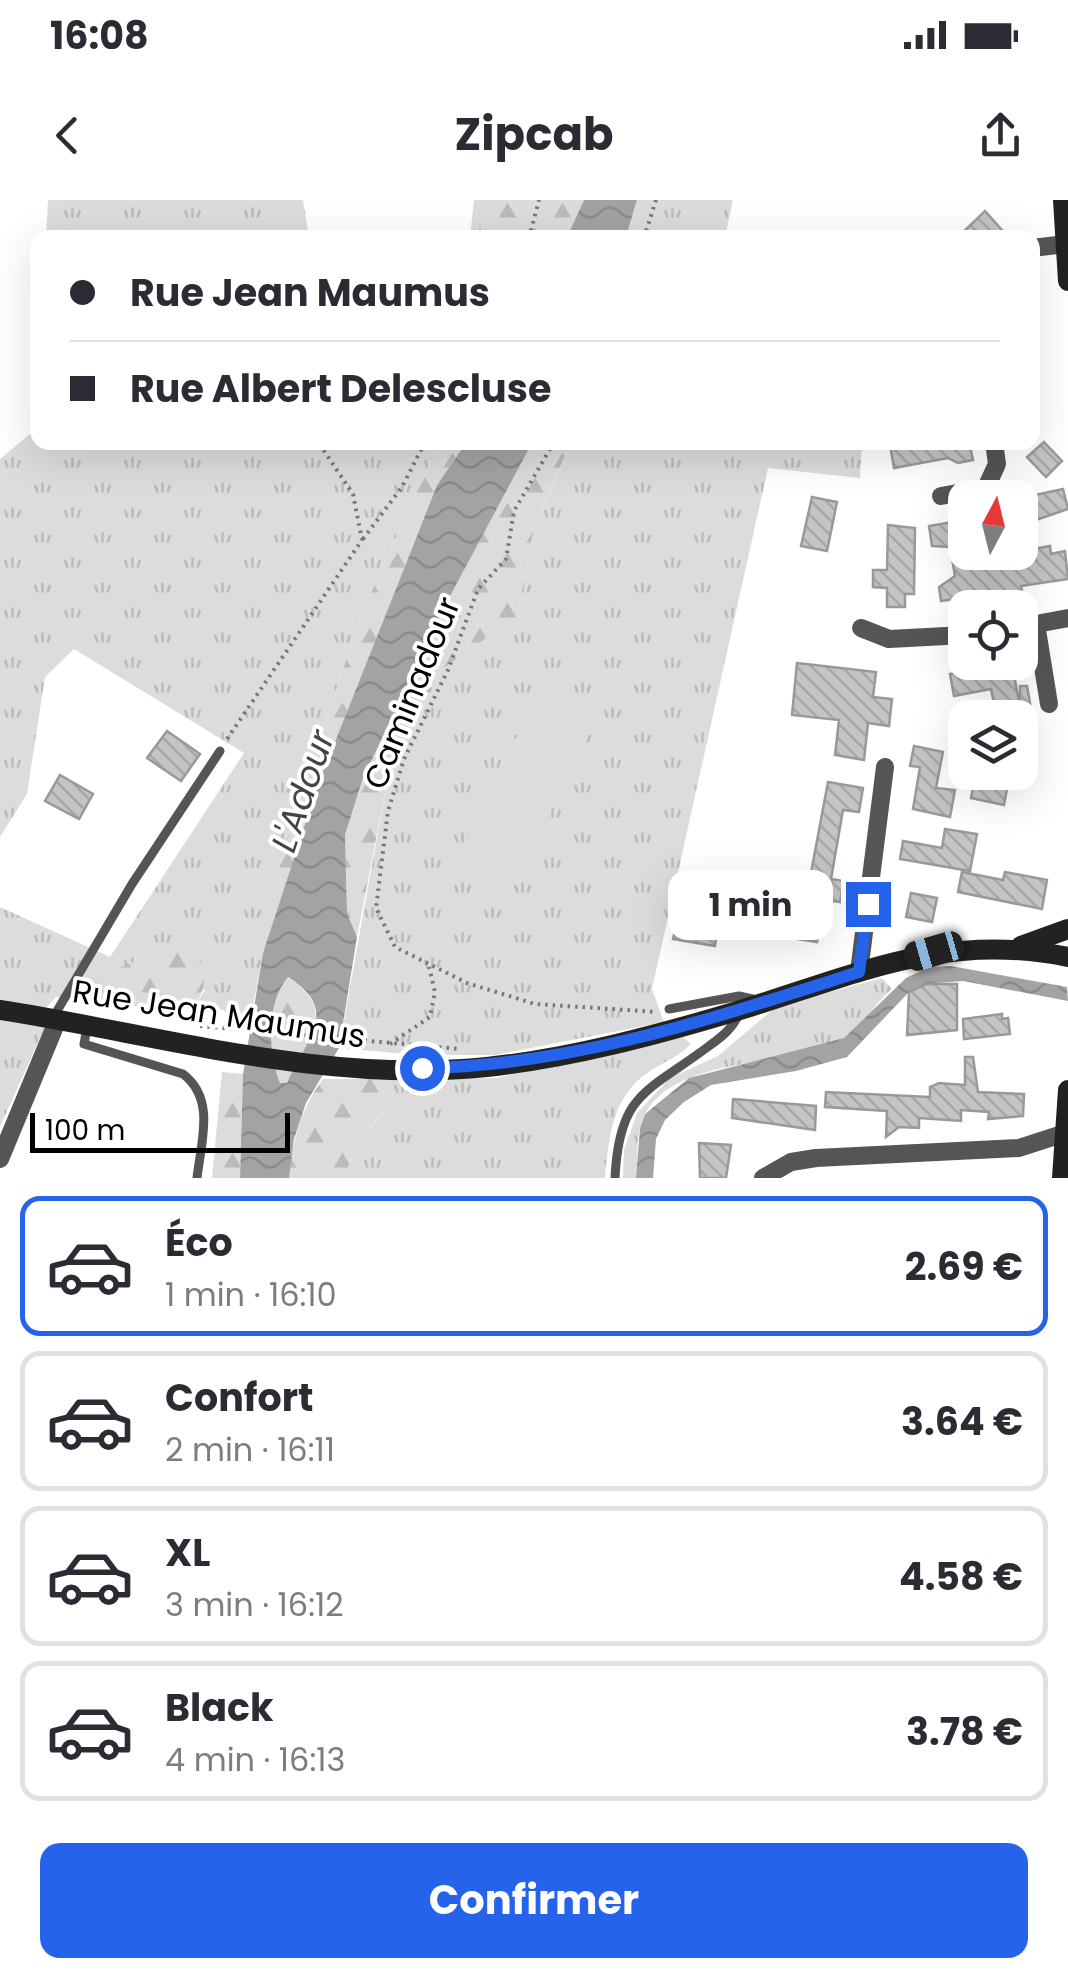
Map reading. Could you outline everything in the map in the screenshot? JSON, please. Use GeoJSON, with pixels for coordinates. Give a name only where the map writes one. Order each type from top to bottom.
{"type":"FeatureCollection","features":[{"type":"Feature","properties":{"kind":"main road"},"geometry":{"type":"LineString","coordinates":[[1062,200],[1068,281]]}},
{"type":"Feature","properties":{"kind":"main road"},"geometry":{"type":"LineString","coordinates":[[1014,948],[1068,929]]}},
{"type":"Feature","properties":{"kind":"main road"},"geometry":{"type":"LineString","coordinates":[[1014,948],[1068,956]]}},
{"type":"Feature","properties":{"kind":"main road","name":"Rue Jean Maumus"},"geometry":{"type":"LineString","coordinates":[[0,1010],[221,1051],[360,1068],[484,1067],[544,1058],[741,1010],[934,951],[1014,948]]}},
{"type":"Feature","properties":{"kind":"main road"},"geometry":{"type":"LineString","coordinates":[[1062,1178],[1068,1090]]}},
{"type":"Feature","properties":{"kind":"street"},"geometry":{"type":"LineString","coordinates":[[1040,247],[1066,244]]}},
{"type":"Feature","properties":{"kind":"street"},"geometry":{"type":"LineString","coordinates":[[942,496],[986,488],[996,464],[995,450]]}},
{"type":"Feature","properties":{"kind":"street"},"geometry":{"type":"LineString","coordinates":[[1038,624],[1068,618]]}},
{"type":"Feature","properties":{"kind":"street"},"geometry":{"type":"LineString","coordinates":[[861,628],[890,639],[948,636]]}},
{"type":"Feature","properties":{"kind":"street"},"geometry":{"type":"LineString","coordinates":[[1038,663],[1049,704]]}},
{"type":"Feature","properties":{"kind":"street"},"geometry":{"type":"LineString","coordinates":[[859,972],[884,768]]}},
{"type":"Feature","properties":{"kind":"street"},"geometry":{"type":"LineString","coordinates":[[0,1159],[56,1019]]}},
{"type":"Feature","properties":{"kind":"street"},"geometry":{"type":"LineString","coordinates":[[763,1178],[791,1162],[816,1158],[1019,1148],[1062,1134]]}},
{"type":"Feature","properties":{"kind":"lane"},"geometry":{"type":"LineString","coordinates":[[56,1019],[132,884],[220,751]]}},
{"type":"Feature","properties":{"kind":"lane"},"geometry":{"type":"LineString","coordinates":[[669,1008],[739,996],[764,1001]]}},
{"type":"Feature","properties":{"kind":"lane"},"geometry":{"type":"LineString","coordinates":[[615,1178],[618,1140],[634,1103],[650,1085],[728,1032],[741,1010]]}},
{"type":"Feature","properties":{"kind":"lane"},"geometry":{"type":"LineString","coordinates":[[88,1025],[84,1044],[183,1074],[195,1083],[204,1098],[197,1178]]}},
{"type":"Feature","properties":{"kind":"path"},"geometry":{"type":"LineString","coordinates":[[531,230],[538,200]]}},
{"type":"Feature","properties":{"kind":"path"},"geometry":{"type":"LineString","coordinates":[[647,230],[656,200]]}},
{"type":"Feature","properties":{"kind":"path"},"geometry":{"type":"LineString","coordinates":[[323,450],[353,494],[362,540]]}},
{"type":"Feature","properties":{"kind":"path"},"geometry":{"type":"LineString","coordinates":[[220,751],[402,487],[422,450]]}},
{"type":"Feature","properties":{"kind":"path","name":"Caminadour"},"geometry":{"type":"LineString","coordinates":[[549,450],[514,511],[506,559],[472,602],[448,670],[404,758],[388,811],[376,908],[395,947],[429,968],[535,1004],[654,1012],[669,1008]]}},
{"type":"Feature","properties":{"kind":"path"},"geometry":{"type":"LineString","coordinates":[[390,1044],[430,1016],[435,992],[429,968]]}},
{"type":"Feature","properties":{"kind":"path"},"geometry":{"type":"LineString","coordinates":[[228,1030],[362,1039]]}},
{"type":"Feature","properties":{"kind":"green space"},"geometry":{"type":"Polygon","coordinates":[[[48,200],[303,200],[308,230],[46,230],[48,200]]]}},
{"type":"Feature","properties":{"kind":"green space"},"geometry":{"type":"Polygon","coordinates":[[[474,200],[584,200],[570,230],[471,230],[474,200]]]}},
{"type":"Feature","properties":{"kind":"green space"},"geometry":{"type":"Polygon","coordinates":[[[637,200],[733,200],[727,230],[628,230],[637,200]]]}},
{"type":"Feature","properties":{"kind":"green space"},"geometry":{"type":"Polygon","coordinates":[[[30,434],[30,450],[436,450],[360,617],[266,907],[280,910],[263,953],[250,1023],[229,1020],[224,1010],[193,1009],[205,990],[95,985],[99,1004],[56,997],[46,1008],[0,1003],[0,907],[110,957],[244,753],[74,649],[45,677],[27,794],[0,837],[0,459],[30,434]]]}},
{"type":"Feature","properties":{"kind":"green space"},"geometry":{"type":"Polygon","coordinates":[[[436,450],[461,450],[437,485],[319,782],[280,910],[266,907],[360,617],[436,450]]]}},
{"type":"Feature","properties":{"kind":"green space"},"geometry":{"type":"Polygon","coordinates":[[[528,450],[564,450],[567,452],[534,527],[517,616],[441,670],[385,793],[357,937],[347,913],[345,835],[362,781],[432,630],[528,450]]]}},
{"type":"Feature","properties":{"kind":"green space"},"geometry":{"type":"Polygon","coordinates":[[[563,450],[862,450],[860,478],[768,468],[652,989],[664,1022],[495,1055],[417,1055],[339,1048],[385,793],[441,670],[517,615],[534,527],[567,453],[563,450]]]}},
{"type":"Feature","properties":{"kind":"green space"},"geometry":{"type":"Polygon","coordinates":[[[538,692],[595,719],[516,884],[459,857],[538,692]]]}},
{"type":"Feature","properties":{"kind":"green space"},"geometry":{"type":"Polygon","coordinates":[[[171,947],[195,951],[202,967],[203,987],[193,1009],[99,1004],[95,985],[114,970],[171,947]]]}},
{"type":"Feature","properties":{"kind":"green space"},"geometry":{"type":"Polygon","coordinates":[[[287,977],[303,989],[316,1013],[310,1039],[287,1084],[280,1083],[276,1070],[272,1028],[276,1001],[287,977]]]}},
{"type":"Feature","properties":{"kind":"green space"},"geometry":{"type":"Polygon","coordinates":[[[882,978],[892,989],[843,1039],[820,1049],[702,1074],[675,1085],[654,1101],[641,1124],[636,1178],[623,1178],[624,1150],[637,1113],[670,1078],[718,1056],[777,1006],[882,978]]]}},
{"type":"Feature","properties":{"kind":"green space"},"geometry":{"type":"Polygon","coordinates":[[[0,1017],[45,1027],[0,1127],[0,1017]]]}},
{"type":"Feature","properties":{"kind":"green space"},"geometry":{"type":"Polygon","coordinates":[[[682,1036],[691,1044],[637,1081],[620,1105],[611,1132],[605,1178],[346,1178],[353,1153],[393,1095],[379,1079],[496,1078],[682,1036]]]}},
{"type":"Feature","properties":{"kind":"green space"},"geometry":{"type":"Polygon","coordinates":[[[222,1072],[243,1074],[240,1178],[212,1178],[222,1072]]]}},
{"type":"Feature","properties":{"kind":"green space"},"geometry":{"type":"Polygon","coordinates":[[[323,1079],[379,1079],[393,1095],[353,1153],[346,1178],[289,1178],[299,1126],[323,1079]]]}},
{"type":"Feature","properties":{"kind":"water"},"geometry":{"type":"Polygon","coordinates":[[[584,200],[637,200],[628,230],[570,230],[584,200]]]}},
{"type":"Feature","properties":{"kind":"water"},"geometry":{"type":"Polygon","coordinates":[[[461,450],[528,450],[432,630],[362,781],[345,835],[347,913],[357,937],[339,1048],[306,1103],[294,1139],[289,1178],[240,1178],[243,1074],[263,953],[319,782],[437,485],[461,450]],[[288,977],[276,1000],[271,1043],[280,1083],[287,1083],[315,1026],[313,1001],[288,977]]]}},
{"type":"Feature","properties":{"kind":"water"},"geometry":{"type":"Polygon","coordinates":[[[951,966],[1067,987],[1068,1001],[963,981],[926,984],[909,992],[847,1057],[796,1071],[711,1085],[684,1102],[665,1120],[656,1139],[653,1178],[636,1178],[640,1128],[645,1114],[689,1078],[844,1038],[906,978],[929,967],[951,966]]]}},
{"type":"Feature","properties":{"kind":"building"},"geometry":{"type":"Polygon","coordinates":[[[985,211],[1002,230],[965,230],[985,211]]]}},
{"type":"Feature","properties":{"kind":"building"},"geometry":{"type":"Polygon","coordinates":[[[1044,442],[1062,461],[1046,477],[1027,457],[1040,450],[1044,442]]]}},
{"type":"Feature","properties":{"kind":"building"},"geometry":{"type":"Polygon","coordinates":[[[891,450],[971,450],[973,460],[958,463],[948,458],[894,468],[891,450]]]}},
{"type":"Feature","properties":{"kind":"building"},"geometry":{"type":"Polygon","coordinates":[[[1063,489],[1068,509],[1038,519],[1038,494],[1063,489]]]}},
{"type":"Feature","properties":{"kind":"building"},"geometry":{"type":"Polygon","coordinates":[[[812,497],[837,502],[827,551],[801,546],[812,497]]]}},
{"type":"Feature","properties":{"kind":"building"},"geometry":{"type":"Polygon","coordinates":[[[948,523],[948,547],[932,546],[929,526],[948,523]]]}},
{"type":"Feature","properties":{"kind":"building"},"geometry":{"type":"Polygon","coordinates":[[[888,525],[915,528],[914,594],[905,594],[905,607],[887,607],[887,588],[873,587],[873,570],[887,570],[888,525]]]}},
{"type":"Feature","properties":{"kind":"building"},"geometry":{"type":"Polygon","coordinates":[[[1050,546],[1051,554],[1065,551],[1068,579],[1021,586],[1022,590],[948,590],[948,600],[941,601],[939,587],[955,576],[954,570],[1038,570],[1038,548],[1050,546]]]}},
{"type":"Feature","properties":{"kind":"building"},"geometry":{"type":"Polygon","coordinates":[[[797,663],[876,672],[873,697],[892,699],[889,726],[868,723],[864,760],[835,755],[839,720],[792,715],[797,663]]]}},
{"type":"Feature","properties":{"kind":"building"},"geometry":{"type":"Polygon","coordinates":[[[951,680],[1015,680],[1019,700],[993,700],[991,689],[954,696],[951,680]]]}},
{"type":"Feature","properties":{"kind":"building"},"geometry":{"type":"Polygon","coordinates":[[[1020,686],[1027,686],[1030,700],[1020,700],[1020,686]]]}},
{"type":"Feature","properties":{"kind":"building"},"geometry":{"type":"Polygon","coordinates":[[[167,731],[200,754],[181,781],[147,758],[167,731]]]}},
{"type":"Feature","properties":{"kind":"building"},"geometry":{"type":"Polygon","coordinates":[[[914,746],[943,752],[936,788],[955,790],[950,817],[913,809],[920,767],[910,766],[914,746]]]}},
{"type":"Feature","properties":{"kind":"building"},"geometry":{"type":"Polygon","coordinates":[[[60,775],[93,794],[79,819],[45,801],[60,775]]]}},
{"type":"Feature","properties":{"kind":"building"},"geometry":{"type":"Polygon","coordinates":[[[828,782],[863,788],[859,812],[843,810],[831,879],[844,881],[840,902],[825,900],[817,942],[785,937],[788,919],[802,921],[828,782]]]}},
{"type":"Feature","properties":{"kind":"building"},"geometry":{"type":"Polygon","coordinates":[[[973,790],[1007,790],[1004,805],[971,798],[973,790]]]}},
{"type":"Feature","properties":{"kind":"building"},"geometry":{"type":"Polygon","coordinates":[[[945,829],[977,834],[970,871],[900,859],[903,841],[942,848],[945,829]]]}},
{"type":"Feature","properties":{"kind":"building"},"geometry":{"type":"Polygon","coordinates":[[[962,872],[1003,880],[1005,872],[1047,880],[1042,909],[958,892],[962,872]]]}},
{"type":"Feature","properties":{"kind":"building"},"geometry":{"type":"Polygon","coordinates":[[[911,893],[937,898],[932,922],[906,917],[911,893]]]}},
{"type":"Feature","properties":{"kind":"building"},"geometry":{"type":"Polygon","coordinates":[[[679,918],[718,924],[715,946],[673,939],[679,918]]]}},
{"type":"Feature","properties":{"kind":"building"},"geometry":{"type":"Polygon","coordinates":[[[926,984],[957,984],[957,1030],[907,1035],[909,992],[926,984]]]}},
{"type":"Feature","properties":{"kind":"building"},"geometry":{"type":"Polygon","coordinates":[[[1002,1014],[1002,1019],[1008,1018],[1010,1034],[964,1039],[963,1019],[1002,1014]]]}},
{"type":"Feature","properties":{"kind":"building"},"geometry":{"type":"Polygon","coordinates":[[[965,1057],[973,1057],[978,1092],[1024,1094],[1023,1116],[988,1119],[989,1112],[961,1110],[961,1121],[919,1118],[919,1128],[899,1127],[886,1137],[887,1111],[825,1107],[826,1092],[930,1097],[930,1087],[939,1083],[965,1085],[965,1057]]]}},
{"type":"Feature","properties":{"kind":"building"},"geometry":{"type":"Polygon","coordinates":[[[733,1099],[816,1106],[815,1130],[732,1118],[733,1099]]]}},
{"type":"Feature","properties":{"kind":"building"},"geometry":{"type":"Polygon","coordinates":[[[699,1143],[731,1145],[726,1178],[700,1178],[699,1143]]]}},
{"type":"Feature","properties":{"kind":"route"},"geometry":{"type":"LineString","coordinates":[[422,1068],[484,1067],[544,1058],[741,1010],[859,972],[868,904]]}},
{"type":"Feature","properties":{"kind":"water label","name":"L'Adour"},"geometry":{"type":"Point","coordinates":[303,791]}}]}
